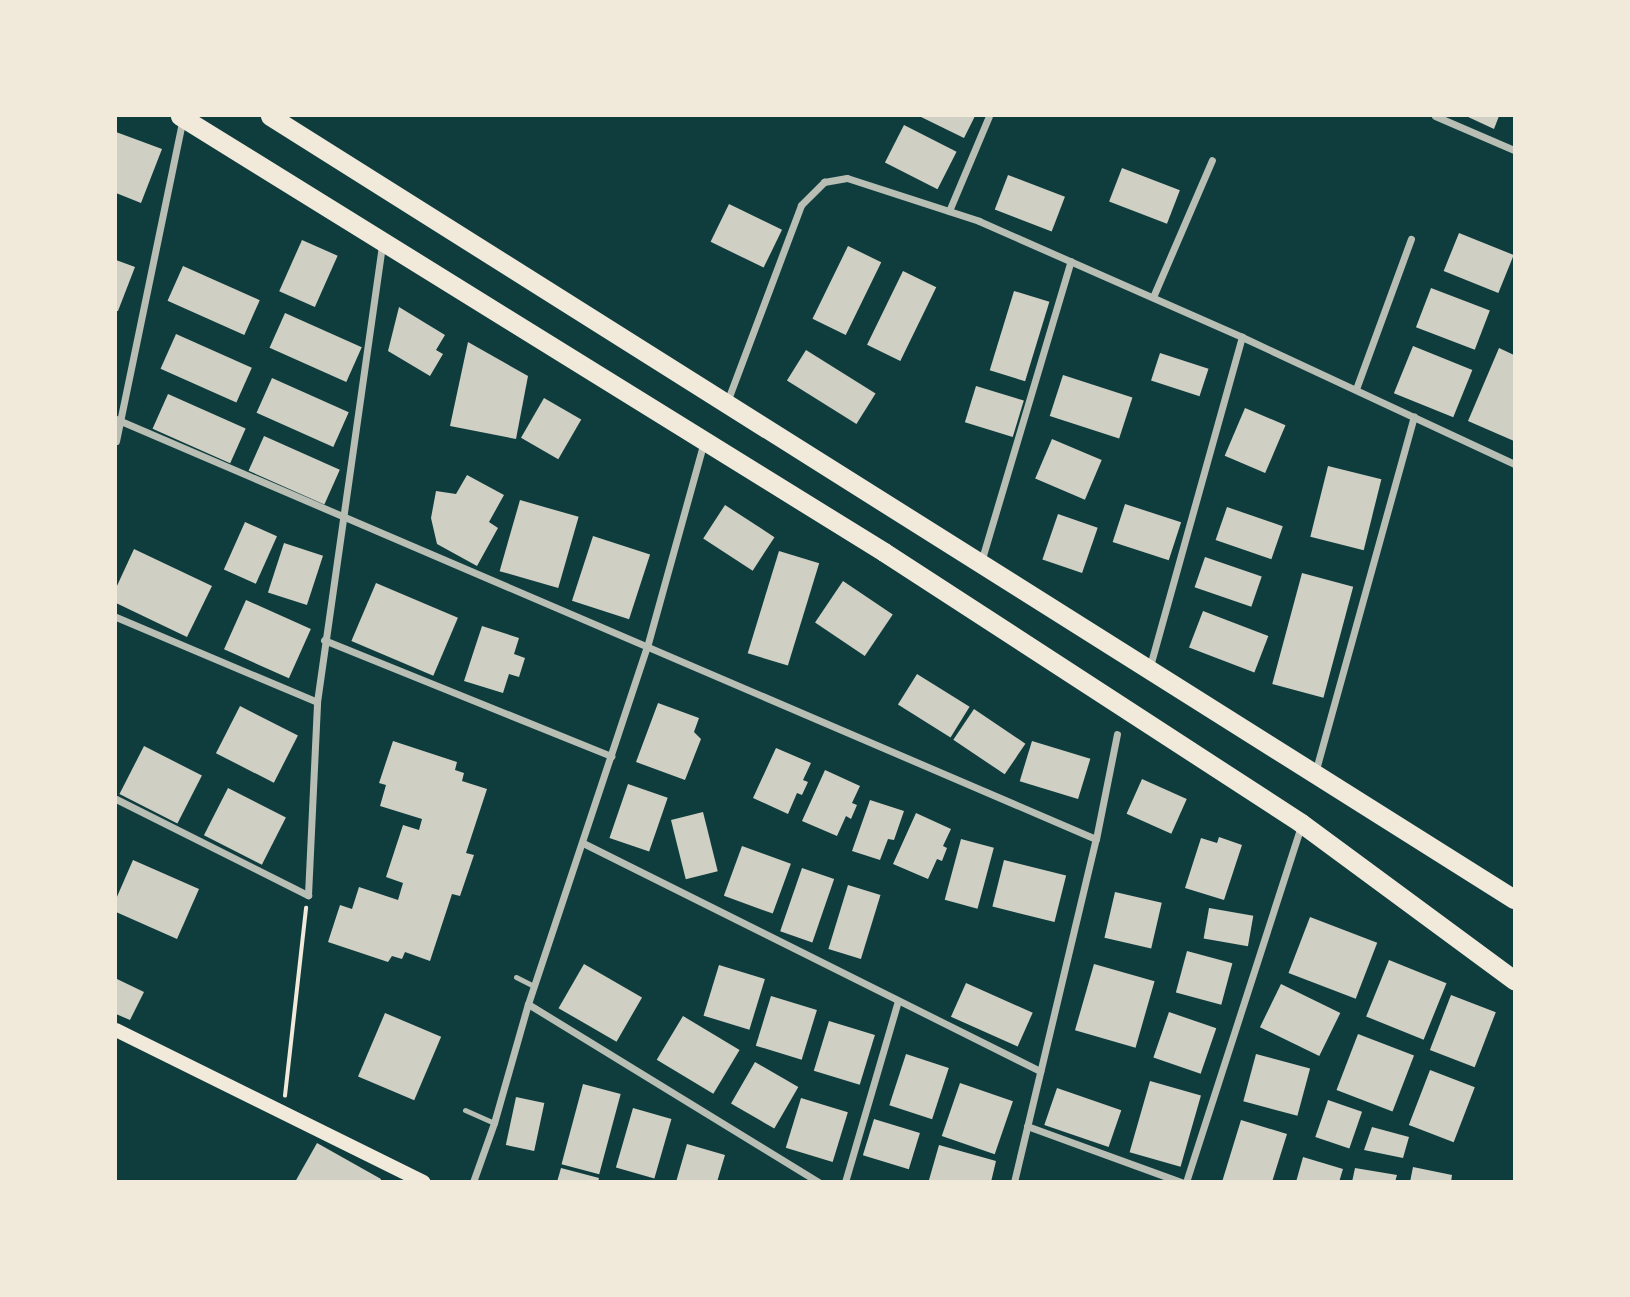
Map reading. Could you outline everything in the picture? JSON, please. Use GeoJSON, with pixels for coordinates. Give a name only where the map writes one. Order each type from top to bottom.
{"type":"FeatureCollection","features":[{"type":"Feature","properties":{"kind":"highway"},"geometry":{"type":"LineString","coordinates":[[270,116],[1514,899]]}},
{"type":"Feature","properties":{"kind":"highway"},"geometry":{"type":"LineString","coordinates":[[182,117],[896,559],[1301,823],[1514,980]]}},
{"type":"Feature","properties":{"kind":"main road"},"geometry":{"type":"LineString","coordinates":[[116,1030],[424,1181]]}},
{"type":"Feature","properties":{"kind":"street"},"geometry":{"type":"LineString","coordinates":[[949,211],[989,116]]}},
{"type":"Feature","properties":{"kind":"street"},"geometry":{"type":"LineString","coordinates":[[1435,116],[1514,150]]}},
{"type":"Feature","properties":{"kind":"street"},"geometry":{"type":"LineString","coordinates":[[116,441],[117,420],[182,117]]}},
{"type":"Feature","properties":{"kind":"street"},"geometry":{"type":"LineString","coordinates":[[1153,297],[1212,160]]}},
{"type":"Feature","properties":{"kind":"street"},"geometry":{"type":"LineString","coordinates":[[726,404],[801,205],[824,182],[847,178],[949,211],[1071,261],[1356,389],[1514,464]]}},
{"type":"Feature","properties":{"kind":"street"},"geometry":{"type":"LineString","coordinates":[[1356,389],[1411,239]]}},
{"type":"Feature","properties":{"kind":"street"},"geometry":{"type":"LineString","coordinates":[[116,799],[307,895],[317,702],[324,640],[383,241]]}},
{"type":"Feature","properties":{"kind":"street"},"geometry":{"type":"LineString","coordinates":[[981,564],[1071,261]]}},
{"type":"Feature","properties":{"kind":"street"},"geometry":{"type":"LineString","coordinates":[[1149,670],[1242,337]]}},
{"type":"Feature","properties":{"kind":"street"},"geometry":{"type":"LineString","coordinates":[[1314,775],[1414,416]]}},
{"type":"Feature","properties":{"kind":"street"},"geometry":{"type":"LineString","coordinates":[[117,420],[1096,839]]}},
{"type":"Feature","properties":{"kind":"street"},"geometry":{"type":"LineString","coordinates":[[473,1181],[494,1123],[528,1004],[647,647],[704,440]]}},
{"type":"Feature","properties":{"kind":"street"},"geometry":{"type":"LineString","coordinates":[[116,617],[317,702]]}},
{"type":"Feature","properties":{"kind":"street"},"geometry":{"type":"LineString","coordinates":[[324,640],[611,756]]}},
{"type":"Feature","properties":{"kind":"street"},"geometry":{"type":"LineString","coordinates":[[1014,1181],[1096,839],[1117,734]]}},
{"type":"Feature","properties":{"kind":"street"},"geometry":{"type":"LineString","coordinates":[[1186,1181],[1301,823]]}},
{"type":"Feature","properties":{"kind":"street"},"geometry":{"type":"LineString","coordinates":[[583,843],[1040,1072]]}},
{"type":"Feature","properties":{"kind":"street"},"geometry":{"type":"LineString","coordinates":[[845,1181],[898,1001]]}},
{"type":"Feature","properties":{"kind":"street"},"geometry":{"type":"LineString","coordinates":[[528,1004],[819,1181]]}},
{"type":"Feature","properties":{"kind":"street"},"geometry":{"type":"LineString","coordinates":[[1027,1126],[1181,1181]]}},
{"type":"Feature","properties":{"kind":"lane"},"geometry":{"type":"LineString","coordinates":[[516,977],[534,986]]}},
{"type":"Feature","properties":{"kind":"lane"},"geometry":{"type":"LineString","coordinates":[[465,1110],[494,1123]]}},
{"type":"Feature","properties":{"kind":"path"},"geometry":{"type":"LineString","coordinates":[[283,1112],[307,895]]}},
{"type":"Feature","properties":{"kind":"building"},"geometry":{"type":"Polygon","coordinates":[[[919,116],[975,116],[964,138],[919,116]]]}},
{"type":"Feature","properties":{"kind":"building"},"geometry":{"type":"Polygon","coordinates":[[[1466,116],[1499,116],[1494,129],[1466,116]]]}},
{"type":"Feature","properties":{"kind":"building"},"geometry":{"type":"Polygon","coordinates":[[[904,125],[957,152],[938,189],[885,162],[904,125]]]}},
{"type":"Feature","properties":{"kind":"building"},"geometry":{"type":"Polygon","coordinates":[[[116,132],[162,149],[141,203],[116,193],[116,132]]]}},
{"type":"Feature","properties":{"kind":"building"},"geometry":{"type":"Polygon","coordinates":[[[1122,168],[1180,190],[1167,224],[1109,202],[1122,168]]]}},
{"type":"Feature","properties":{"kind":"building"},"geometry":{"type":"Polygon","coordinates":[[[1008,175],[1065,197],[1052,231],[995,210],[1008,175]]]}},
{"type":"Feature","properties":{"kind":"building"},"geometry":{"type":"Polygon","coordinates":[[[729,204],[782,230],[764,268],[711,242],[729,204]]]}},
{"type":"Feature","properties":{"kind":"building"},"geometry":{"type":"Polygon","coordinates":[[[1459,233],[1514,255],[1498,293],[1444,271],[1459,233]]]}},
{"type":"Feature","properties":{"kind":"building"},"geometry":{"type":"Polygon","coordinates":[[[302,240],[338,256],[315,307],[279,291],[302,240]]]}},
{"type":"Feature","properties":{"kind":"building"},"geometry":{"type":"Polygon","coordinates":[[[848,246],[881,262],[846,335],[812,319],[848,246]]]}},
{"type":"Feature","properties":{"kind":"building"},"geometry":{"type":"Polygon","coordinates":[[[116,260],[135,267],[118,311],[116,311],[116,260]]]}},
{"type":"Feature","properties":{"kind":"building"},"geometry":{"type":"Polygon","coordinates":[[[183,266],[260,300],[244,335],[168,301],[183,266]]]}},
{"type":"Feature","properties":{"kind":"building"},"geometry":{"type":"Polygon","coordinates":[[[903,271],[936,287],[900,361],[867,345],[903,271]]]}},
{"type":"Feature","properties":{"kind":"building"},"geometry":{"type":"Polygon","coordinates":[[[1431,288],[1490,311],[1475,350],[1416,327],[1431,288]]]}},
{"type":"Feature","properties":{"kind":"building"},"geometry":{"type":"Polygon","coordinates":[[[1014,291],[1049,302],[1025,381],[990,370],[1014,291]]]}},
{"type":"Feature","properties":{"kind":"building"},"geometry":{"type":"Polygon","coordinates":[[[399,307],[445,335],[436,350],[443,354],[430,376],[388,351],[399,307]]]}},
{"type":"Feature","properties":{"kind":"building"},"geometry":{"type":"Polygon","coordinates":[[[285,313],[362,347],[346,382],[270,348],[285,313]]]}},
{"type":"Feature","properties":{"kind":"building"},"geometry":{"type":"Polygon","coordinates":[[[176,334],[252,368],[236,402],[161,369],[176,334]]]}},
{"type":"Feature","properties":{"kind":"building"},"geometry":{"type":"Polygon","coordinates":[[[468,342],[528,376],[516,439],[450,426],[468,342]]]}},
{"type":"Feature","properties":{"kind":"building"},"geometry":{"type":"Polygon","coordinates":[[[1413,346],[1472,370],[1453,417],[1394,393],[1413,346]]]}},
{"type":"Feature","properties":{"kind":"building"},"geometry":{"type":"Polygon","coordinates":[[[1499,348],[1514,355],[1514,441],[1468,421],[1499,348]]]}},
{"type":"Feature","properties":{"kind":"building"},"geometry":{"type":"Polygon","coordinates":[[[806,350],[876,393],[856,424],[787,381],[806,350]]]}},
{"type":"Feature","properties":{"kind":"building"},"geometry":{"type":"Polygon","coordinates":[[[1160,353],[1209,369],[1200,396],[1151,381],[1160,353]]]}},
{"type":"Feature","properties":{"kind":"building"},"geometry":{"type":"Polygon","coordinates":[[[1063,375],[1132,398],[1119,438],[1050,416],[1063,375]]]}},
{"type":"Feature","properties":{"kind":"building"},"geometry":{"type":"Polygon","coordinates":[[[272,378],[349,412],[333,447],[257,413],[272,378]]]}},
{"type":"Feature","properties":{"kind":"building"},"geometry":{"type":"Polygon","coordinates":[[[976,386],[1024,401],[1013,437],[965,422],[976,386]]]}},
{"type":"Feature","properties":{"kind":"building"},"geometry":{"type":"Polygon","coordinates":[[[168,394],[246,429],[230,463],[153,429],[168,394]]]}},
{"type":"Feature","properties":{"kind":"building"},"geometry":{"type":"Polygon","coordinates":[[[544,398],[581,420],[558,459],[521,438],[544,398]]]}},
{"type":"Feature","properties":{"kind":"building"},"geometry":{"type":"Polygon","coordinates":[[[1245,408],[1286,425],[1265,473],[1225,456],[1245,408]]]}},
{"type":"Feature","properties":{"kind":"building"},"geometry":{"type":"Polygon","coordinates":[[[264,436],[340,470],[324,504],[249,471],[264,436]]]}},
{"type":"Feature","properties":{"kind":"building"},"geometry":{"type":"Polygon","coordinates":[[[1052,439],[1102,460],[1085,500],[1035,479],[1052,439]]]}},
{"type":"Feature","properties":{"kind":"building"},"geometry":{"type":"Polygon","coordinates":[[[1328,466],[1381,479],[1364,550],[1310,537],[1328,466]]]}},
{"type":"Feature","properties":{"kind":"building"},"geometry":{"type":"Polygon","coordinates":[[[467,475],[504,495],[489,522],[498,528],[477,566],[437,544],[431,518],[436,491],[456,494],[467,475]]]}},
{"type":"Feature","properties":{"kind":"building"},"geometry":{"type":"Polygon","coordinates":[[[520,500],[579,517],[558,588],[500,571],[520,500]]]}},
{"type":"Feature","properties":{"kind":"building"},"geometry":{"type":"Polygon","coordinates":[[[1125,504],[1181,522],[1169,560],[1113,542],[1125,504]]]}},
{"type":"Feature","properties":{"kind":"building"},"geometry":{"type":"Polygon","coordinates":[[[725,505],[774,537],[753,571],[703,539],[725,505]]]}},
{"type":"Feature","properties":{"kind":"building"},"geometry":{"type":"Polygon","coordinates":[[[1227,507],[1283,526],[1271,559],[1216,540],[1227,507]]]}},
{"type":"Feature","properties":{"kind":"building"},"geometry":{"type":"Polygon","coordinates":[[[1058,514],[1098,528],[1082,573],[1042,559],[1058,514]]]}},
{"type":"Feature","properties":{"kind":"building"},"geometry":{"type":"Polygon","coordinates":[[[245,522],[277,536],[256,584],[224,570],[245,522]]]}},
{"type":"Feature","properties":{"kind":"building"},"geometry":{"type":"Polygon","coordinates":[[[593,536],[650,555],[629,619],[572,601],[593,536]]]}},
{"type":"Feature","properties":{"kind":"building"},"geometry":{"type":"Polygon","coordinates":[[[284,543],[323,556],[307,605],[268,592],[284,543]]]}},
{"type":"Feature","properties":{"kind":"building"},"geometry":{"type":"Polygon","coordinates":[[[134,549],[212,586],[187,637],[116,603],[116,588],[134,549]]]}},
{"type":"Feature","properties":{"kind":"building"},"geometry":{"type":"Polygon","coordinates":[[[779,551],[819,563],[788,666],[748,653],[779,551]]]}},
{"type":"Feature","properties":{"kind":"building"},"geometry":{"type":"Polygon","coordinates":[[[1205,557],[1262,577],[1251,607],[1195,587],[1205,557]]]}},
{"type":"Feature","properties":{"kind":"building"},"geometry":{"type":"Polygon","coordinates":[[[1302,573],[1353,587],[1323,698],[1272,684],[1302,573]]]}},
{"type":"Feature","properties":{"kind":"building"},"geometry":{"type":"Polygon","coordinates":[[[843,581],[893,615],[865,656],[815,622],[843,581]]]}},
{"type":"Feature","properties":{"kind":"building"},"geometry":{"type":"Polygon","coordinates":[[[376,583],[458,618],[433,676],[351,641],[376,583]]]}},
{"type":"Feature","properties":{"kind":"building"},"geometry":{"type":"Polygon","coordinates":[[[246,600],[311,629],[289,678],[224,649],[246,600]]]}},
{"type":"Feature","properties":{"kind":"building"},"geometry":{"type":"Polygon","coordinates":[[[1203,611],[1268,636],[1254,672],[1189,647],[1203,611]]]}},
{"type":"Feature","properties":{"kind":"building"},"geometry":{"type":"Polygon","coordinates":[[[482,626],[519,638],[514,654],[525,658],[519,677],[509,674],[503,693],[464,681],[482,626]]]}},
{"type":"Feature","properties":{"kind":"building"},"geometry":{"type":"Polygon","coordinates":[[[917,674],[970,707],[951,737],[898,705],[917,674]]]}},
{"type":"Feature","properties":{"kind":"building"},"geometry":{"type":"Polygon","coordinates":[[[658,703],[699,718],[694,732],[701,739],[685,780],[636,762],[658,703]]]}},
{"type":"Feature","properties":{"kind":"building"},"geometry":{"type":"Polygon","coordinates":[[[240,706],[298,736],[274,783],[216,753],[240,706]]]}},
{"type":"Feature","properties":{"kind":"building"},"geometry":{"type":"Polygon","coordinates":[[[974,709],[1025,744],[1005,774],[953,740],[974,709]]]}},
{"type":"Feature","properties":{"kind":"building"},"geometry":{"type":"Polygon","coordinates":[[[393,741],[457,762],[455,770],[464,773],[462,781],[487,789],[466,853],[474,855],[460,896],[452,894],[430,961],[405,952],[402,959],[392,956],[388,962],[328,942],[340,905],[352,909],[359,887],[398,900],[403,883],[386,877],[403,825],[419,830],[422,819],[380,806],[386,785],[379,783],[393,741]]]}},
{"type":"Feature","properties":{"kind":"building"},"geometry":{"type":"Polygon","coordinates":[[[1032,741],[1090,759],[1078,799],[1020,781],[1032,741]]]}},
{"type":"Feature","properties":{"kind":"building"},"geometry":{"type":"Polygon","coordinates":[[[144,746],[202,776],[177,824],[119,794],[144,746]]]}},
{"type":"Feature","properties":{"kind":"building"},"geometry":{"type":"Polygon","coordinates":[[[776,748],[811,763],[803,780],[808,782],[802,795],[797,793],[788,814],[753,798],[776,748]]]}},
{"type":"Feature","properties":{"kind":"building"},"geometry":{"type":"Polygon","coordinates":[[[825,770],[860,786],[852,803],[857,805],[851,819],[846,816],[837,836],[802,821],[825,770]]]}},
{"type":"Feature","properties":{"kind":"building"},"geometry":{"type":"Polygon","coordinates":[[[1142,779],[1187,799],[1171,834],[1127,814],[1142,779]]]}},
{"type":"Feature","properties":{"kind":"building"},"geometry":{"type":"Polygon","coordinates":[[[628,784],[668,798],[649,852],[609,838],[628,784]]]}},
{"type":"Feature","properties":{"kind":"building"},"geometry":{"type":"Polygon","coordinates":[[[228,788],[286,818],[262,865],[204,835],[228,788]]]}},
{"type":"Feature","properties":{"kind":"building"},"geometry":{"type":"Polygon","coordinates":[[[870,800],[904,811],[894,840],[888,839],[880,860],[852,851],[870,800]]]}},
{"type":"Feature","properties":{"kind":"building"},"geometry":{"type":"Polygon","coordinates":[[[703,812],[718,871],[686,879],[671,820],[703,812]]]}},
{"type":"Feature","properties":{"kind":"building"},"geometry":{"type":"Polygon","coordinates":[[[916,813],[951,829],[943,846],[947,848],[942,861],[937,859],[928,879],[893,864],[916,813]]]}},
{"type":"Feature","properties":{"kind":"building"},"geometry":{"type":"Polygon","coordinates":[[[1219,837],[1242,845],[1224,900],[1185,888],[1201,838],[1217,843],[1219,837]]]}},
{"type":"Feature","properties":{"kind":"building"},"geometry":{"type":"Polygon","coordinates":[[[961,839],[994,848],[978,909],[945,900],[961,839]]]}},
{"type":"Feature","properties":{"kind":"building"},"geometry":{"type":"Polygon","coordinates":[[[742,846],[791,864],[773,914],[724,896],[742,846]]]}},
{"type":"Feature","properties":{"kind":"building"},"geometry":{"type":"Polygon","coordinates":[[[133,860],[199,889],[177,939],[116,912],[116,899],[133,860]]]}},
{"type":"Feature","properties":{"kind":"building"},"geometry":{"type":"Polygon","coordinates":[[[1004,860],[1066,875],[1054,922],[992,907],[1004,860]]]}},
{"type":"Feature","properties":{"kind":"building"},"geometry":{"type":"Polygon","coordinates":[[[802,868],[834,879],[812,942],[780,931],[802,868]]]}},
{"type":"Feature","properties":{"kind":"building"},"geometry":{"type":"Polygon","coordinates":[[[848,885],[881,895],[861,959],[828,949],[848,885]]]}},
{"type":"Feature","properties":{"kind":"building"},"geometry":{"type":"Polygon","coordinates":[[[1115,892],[1162,903],[1151,949],[1104,938],[1115,892]]]}},
{"type":"Feature","properties":{"kind":"building"},"geometry":{"type":"Polygon","coordinates":[[[1209,908],[1253,916],[1248,946],[1204,939],[1209,908]]]}},
{"type":"Feature","properties":{"kind":"building"},"geometry":{"type":"Polygon","coordinates":[[[1310,917],[1377,943],[1356,999],[1288,973],[1310,917]]]}},
{"type":"Feature","properties":{"kind":"building"},"geometry":{"type":"Polygon","coordinates":[[[1187,951],[1232,963],[1221,1005],[1176,993],[1187,951]]]}},
{"type":"Feature","properties":{"kind":"building"},"geometry":{"type":"Polygon","coordinates":[[[1389,960],[1446,983],[1424,1040],[1366,1017],[1389,960]]]}},
{"type":"Feature","properties":{"kind":"building"},"geometry":{"type":"Polygon","coordinates":[[[584,964],[642,997],[617,1042],[558,1008],[584,964]]]}},
{"type":"Feature","properties":{"kind":"building"},"geometry":{"type":"Polygon","coordinates":[[[1094,964],[1155,981],[1136,1048],[1075,1030],[1094,964]]]}},
{"type":"Feature","properties":{"kind":"building"},"geometry":{"type":"Polygon","coordinates":[[[719,965],[765,979],[749,1030],[704,1016],[719,965]]]}},
{"type":"Feature","properties":{"kind":"building"},"geometry":{"type":"Polygon","coordinates":[[[117,979],[144,992],[130,1020],[116,1014],[117,979]]]}},
{"type":"Feature","properties":{"kind":"building"},"geometry":{"type":"Polygon","coordinates":[[[966,983],[1033,1013],[1018,1046],[951,1017],[966,983]]]}},
{"type":"Feature","properties":{"kind":"building"},"geometry":{"type":"Polygon","coordinates":[[[1281,984],[1340,1013],[1319,1056],[1260,1027],[1281,984]]]}},
{"type":"Feature","properties":{"kind":"building"},"geometry":{"type":"Polygon","coordinates":[[[1451,995],[1496,1012],[1475,1067],[1430,1050],[1451,995]]]}},
{"type":"Feature","properties":{"kind":"building"},"geometry":{"type":"Polygon","coordinates":[[[771,996],[817,1010],[802,1060],[756,1046],[771,996]]]}},
{"type":"Feature","properties":{"kind":"building"},"geometry":{"type":"Polygon","coordinates":[[[1169,1012],[1216,1028],[1201,1074],[1153,1057],[1169,1012]]]}},
{"type":"Feature","properties":{"kind":"building"},"geometry":{"type":"Polygon","coordinates":[[[385,1013],[441,1037],[414,1100],[358,1077],[385,1013]]]}},
{"type":"Feature","properties":{"kind":"building"},"geometry":{"type":"Polygon","coordinates":[[[683,1016],[740,1050],[713,1094],[657,1060],[683,1016]]]}},
{"type":"Feature","properties":{"kind":"building"},"geometry":{"type":"Polygon","coordinates":[[[829,1021],[875,1035],[860,1085],[814,1071],[829,1021]]]}},
{"type":"Feature","properties":{"kind":"building"},"geometry":{"type":"Polygon","coordinates":[[[1358,1034],[1414,1056],[1393,1112],[1336,1090],[1358,1034]]]}},
{"type":"Feature","properties":{"kind":"building"},"geometry":{"type":"Polygon","coordinates":[[[906,1054],[949,1068],[932,1119],[889,1105],[906,1054]]]}},
{"type":"Feature","properties":{"kind":"building"},"geometry":{"type":"Polygon","coordinates":[[[1256,1054],[1310,1068],[1297,1116],[1243,1101],[1256,1054]]]}},
{"type":"Feature","properties":{"kind":"building"},"geometry":{"type":"Polygon","coordinates":[[[755,1062],[798,1087],[774,1129],[731,1104],[755,1062]]]}},
{"type":"Feature","properties":{"kind":"building"},"geometry":{"type":"Polygon","coordinates":[[[1430,1070],[1475,1087],[1454,1142],[1409,1125],[1430,1070]]]}},
{"type":"Feature","properties":{"kind":"building"},"geometry":{"type":"Polygon","coordinates":[[[1150,1081],[1201,1096],[1181,1167],[1130,1152],[1150,1081]]]}},
{"type":"Feature","properties":{"kind":"building"},"geometry":{"type":"Polygon","coordinates":[[[960,1083],[1013,1101],[995,1154],[942,1136],[960,1083]]]}},
{"type":"Feature","properties":{"kind":"building"},"geometry":{"type":"Polygon","coordinates":[[[583,1084],[621,1094],[599,1174],[562,1164],[583,1084]]]}},
{"type":"Feature","properties":{"kind":"building"},"geometry":{"type":"Polygon","coordinates":[[[1057,1088],[1121,1110],[1109,1147],[1044,1125],[1057,1088]]]}},
{"type":"Feature","properties":{"kind":"building"},"geometry":{"type":"Polygon","coordinates":[[[516,1097],[544,1103],[534,1151],[506,1145],[516,1097]]]}},
{"type":"Feature","properties":{"kind":"building"},"geometry":{"type":"Polygon","coordinates":[[[801,1098],[848,1112],[833,1162],[786,1148],[801,1098]]]}},
{"type":"Feature","properties":{"kind":"building"},"geometry":{"type":"Polygon","coordinates":[[[1328,1100],[1362,1112],[1349,1149],[1315,1137],[1328,1100]]]}},
{"type":"Feature","properties":{"kind":"building"},"geometry":{"type":"Polygon","coordinates":[[[633,1108],[671,1119],[654,1179],[616,1168],[633,1108]]]}},
{"type":"Feature","properties":{"kind":"building"},"geometry":{"type":"Polygon","coordinates":[[[874,1119],[920,1133],[909,1169],[863,1155],[874,1119]]]}},
{"type":"Feature","properties":{"kind":"building"},"geometry":{"type":"Polygon","coordinates":[[[1241,1120],[1287,1134],[1272,1182],[1222,1182],[1241,1120]]]}},
{"type":"Feature","properties":{"kind":"building"},"geometry":{"type":"Polygon","coordinates":[[[1372,1127],[1409,1137],[1403,1158],[1364,1150],[1372,1127]]]}},
{"type":"Feature","properties":{"kind":"building"},"geometry":{"type":"Polygon","coordinates":[[[317,1143],[381,1179],[380,1182],[295,1182],[317,1143]]]}},
{"type":"Feature","properties":{"kind":"building"},"geometry":{"type":"Polygon","coordinates":[[[687,1144],[725,1155],[717,1182],[676,1182],[687,1144]]]}},
{"type":"Feature","properties":{"kind":"building"},"geometry":{"type":"Polygon","coordinates":[[[939,1145],[996,1161],[991,1182],[929,1180],[939,1145]]]}},
{"type":"Feature","properties":{"kind":"building"},"geometry":{"type":"Polygon","coordinates":[[[1303,1157],[1343,1169],[1339,1182],[1296,1182],[1303,1157]]]}},
{"type":"Feature","properties":{"kind":"building"},"geometry":{"type":"Polygon","coordinates":[[[1413,1167],[1452,1175],[1451,1182],[1410,1182],[1413,1167]]]}},
{"type":"Feature","properties":{"kind":"building"},"geometry":{"type":"Polygon","coordinates":[[[561,1168],[599,1178],[598,1182],[557,1182],[561,1168]]]}},
{"type":"Feature","properties":{"kind":"building"},"geometry":{"type":"Polygon","coordinates":[[[1355,1168],[1397,1175],[1395,1182],[1352,1182],[1355,1168]]]}}]}
